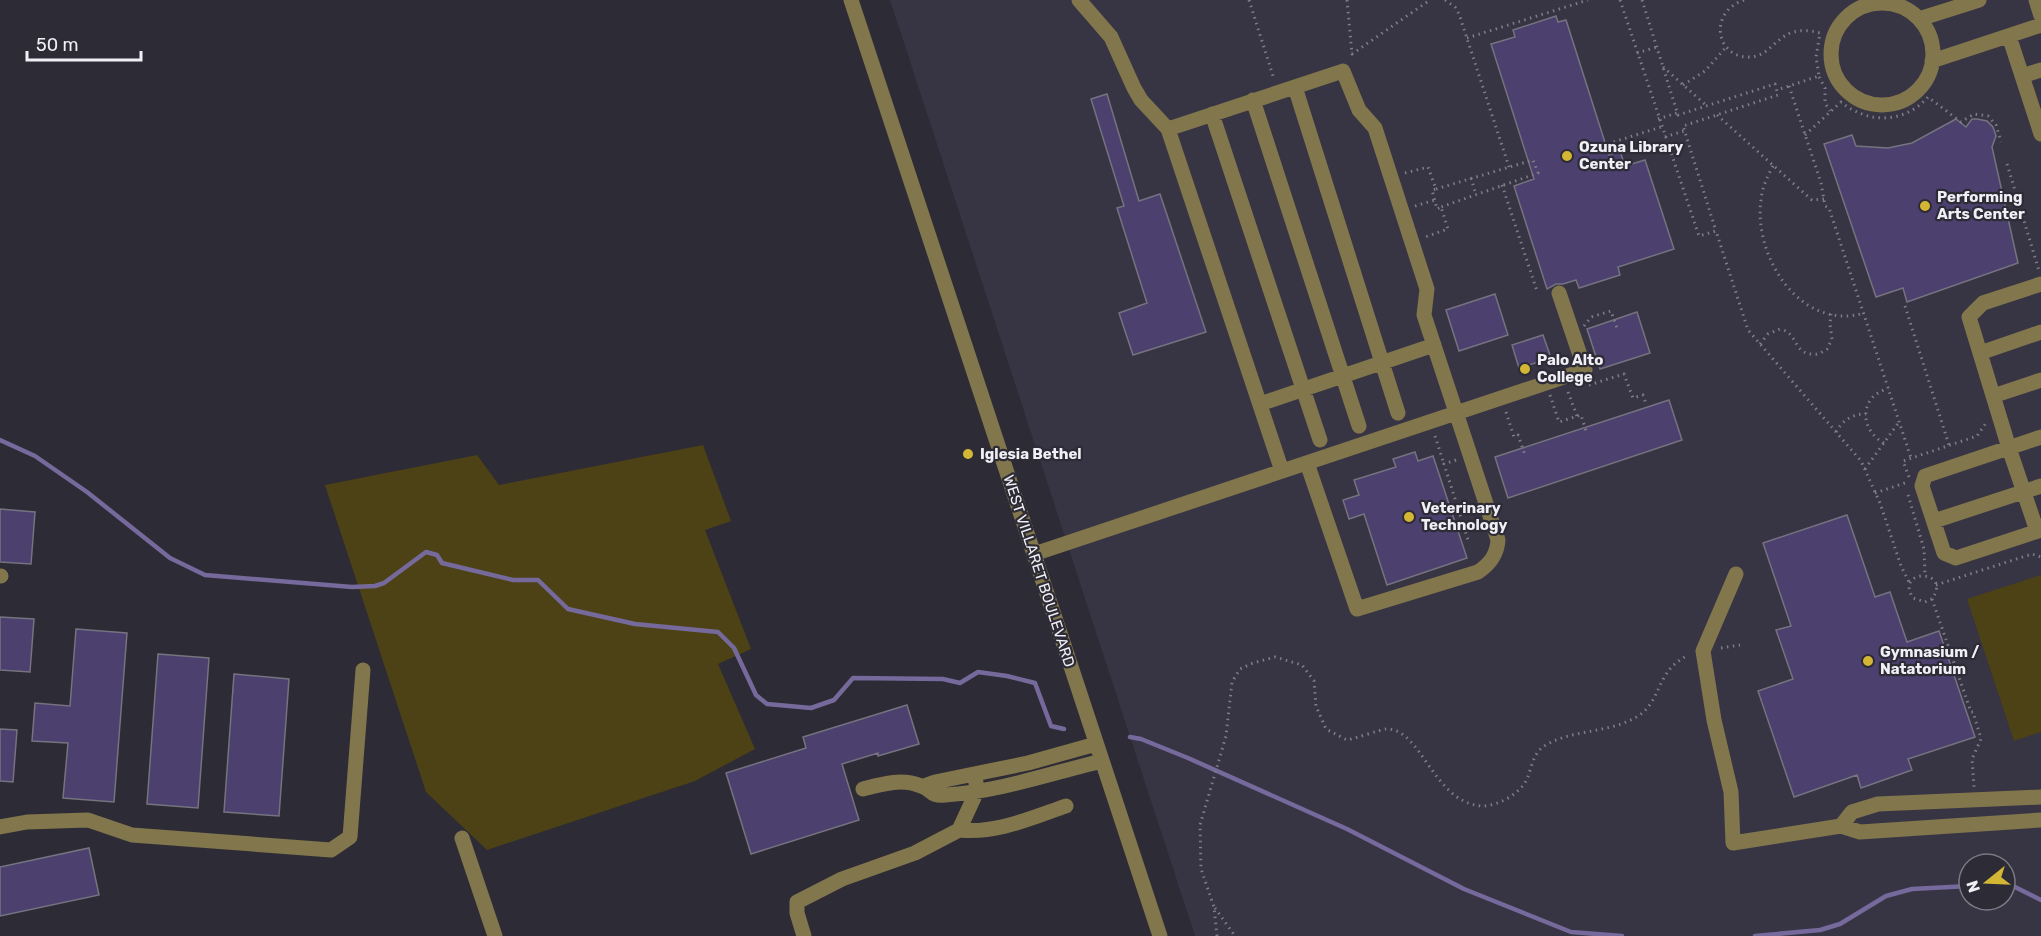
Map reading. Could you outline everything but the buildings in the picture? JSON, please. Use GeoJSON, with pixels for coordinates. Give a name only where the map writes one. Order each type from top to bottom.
{"type":"FeatureCollection","features":[{"type":"Feature","properties":{"kind":"street","name":"WEST VILLARET BOULEVARD"},"geometry":{"type":"LineString","coordinates":[[851,0],[1160,936]]}},
{"type":"Feature","properties":{"kind":"street"},"geometry":{"type":"LineString","coordinates":[[1079,0],[1111,37],[1141,100],[1168,129],[1282,471]]}},
{"type":"Feature","properties":{"kind":"street"},"geometry":{"type":"LineString","coordinates":[[1919,19],[1979,0]]}},
{"type":"Feature","properties":{"kind":"street"},"geometry":{"type":"LineString","coordinates":[[2036,0],[2041,16]]}},
{"type":"Feature","properties":{"kind":"street"},"geometry":{"type":"LineString","coordinates":[[1888,3],[1905,8],[1919,19],[1929,34],[1933,52],[1932,61],[1931,69],[1923,85],[1911,96],[1894,104],[1877,105],[1860,100],[1845,89],[1835,73],[1831,55],[1834,38],[1842,22],[1856,10],[1871,4],[1888,3]]}},
{"type":"Feature","properties":{"kind":"street"},"geometry":{"type":"LineString","coordinates":[[1932,61],[2041,25]]}},
{"type":"Feature","properties":{"kind":"street"},"geometry":{"type":"LineString","coordinates":[[2009,36],[2041,134]]}},
{"type":"Feature","properties":{"kind":"street"},"geometry":{"type":"LineString","coordinates":[[2022,76],[2041,70]]}},
{"type":"Feature","properties":{"kind":"street"},"geometry":{"type":"LineString","coordinates":[[1168,129],[1343,71],[1359,110],[1374,128],[1427,289],[1424,315],[1498,540],[1495,557],[1478,572],[1357,609],[1307,463]]}},
{"type":"Feature","properties":{"kind":"street"},"geometry":{"type":"LineString","coordinates":[[1294,87],[1398,412]]}},
{"type":"Feature","properties":{"kind":"street"},"geometry":{"type":"LineString","coordinates":[[1253,100],[1359,426]]}},
{"type":"Feature","properties":{"kind":"street"},"geometry":{"type":"LineString","coordinates":[[1212,114],[1320,440]]}},
{"type":"Feature","properties":{"kind":"street"},"geometry":{"type":"LineString","coordinates":[[2041,284],[1983,303],[1969,317],[2008,448],[2039,530],[1956,558],[1944,553],[1922,486],[1925,476],[2008,448],[2041,437]]}},
{"type":"Feature","properties":{"kind":"street"},"geometry":{"type":"LineString","coordinates":[[1034,554],[1502,398],[1548,391],[1585,370],[1559,293]]}},
{"type":"Feature","properties":{"kind":"street"},"geometry":{"type":"LineString","coordinates":[[1980,353],[2041,332]]}},
{"type":"Feature","properties":{"kind":"street"},"geometry":{"type":"LineString","coordinates":[[1260,404],[1434,345]]}},
{"type":"Feature","properties":{"kind":"street"},"geometry":{"type":"LineString","coordinates":[[1993,396],[2041,380]]}},
{"type":"Feature","properties":{"kind":"street"},"geometry":{"type":"LineString","coordinates":[[1934,521],[2041,486]]}},
{"type":"Feature","properties":{"kind":"street"},"geometry":{"type":"LineString","coordinates":[[1736,574],[1703,651],[1714,720],[1731,792],[1733,843],[1841,826],[1860,832],[2041,820]]}},
{"type":"Feature","properties":{"kind":"street"},"geometry":{"type":"LineString","coordinates":[[0,827],[27,822],[88,820],[132,835],[330,850],[350,837],[363,670]]}},
{"type":"Feature","properties":{"kind":"street"},"geometry":{"type":"LineString","coordinates":[[976,783],[1096,744]]}},
{"type":"Feature","properties":{"kind":"street"},"geometry":{"type":"LineString","coordinates":[[863,789],[893,782],[924,786],[935,782],[976,783],[1102,761]]}},
{"type":"Feature","properties":{"kind":"street"},"geometry":{"type":"LineString","coordinates":[[959,830],[976,783]]}},
{"type":"Feature","properties":{"kind":"street"},"geometry":{"type":"LineString","coordinates":[[1841,826],[1852,812],[1878,804],[2041,797]]}},
{"type":"Feature","properties":{"kind":"street"},"geometry":{"type":"LineString","coordinates":[[804,936],[797,913],[797,902],[842,879],[915,853],[959,830],[976,832],[1008,826],[1066,806]]}},
{"type":"Feature","properties":{"kind":"street"},"geometry":{"type":"LineString","coordinates":[[462,838],[495,936]]}},
{"type":"Feature","properties":{"kind":"path"},"geometry":{"type":"LineString","coordinates":[[1248,0],[1274,79]]}},
{"type":"Feature","properties":{"kind":"path"},"geometry":{"type":"LineString","coordinates":[[1347,0],[1352,54],[1430,0]]}},
{"type":"Feature","properties":{"kind":"path"},"geometry":{"type":"LineString","coordinates":[[1445,0],[1455,7],[1459,14],[1509,167]]}},
{"type":"Feature","properties":{"kind":"path"},"geometry":{"type":"LineString","coordinates":[[1467,38],[1588,0]]}},
{"type":"Feature","properties":{"kind":"path"},"geometry":{"type":"LineString","coordinates":[[1620,0],[1699,236],[1716,231]]}},
{"type":"Feature","properties":{"kind":"path"},"geometry":{"type":"LineString","coordinates":[[1642,0],[1678,115],[1775,84],[1779,95],[1683,126],[1684,131],[1748,330],[1861,461],[1880,503],[1901,566],[1910,584],[1911,594],[1916,600],[1925,602],[1932,598],[1936,591],[1933,579],[1924,575],[1916,577],[1910,584]]}},
{"type":"Feature","properties":{"kind":"path"},"geometry":{"type":"LineString","coordinates":[[1744,0],[1731,5],[1723,16],[1720,31],[1727,46],[1736,54],[1748,57],[1760,54],[1778,39],[1791,33],[1804,30],[1820,33],[1816,57],[1819,76],[1825,88],[1825,103],[1830,111]]}},
{"type":"Feature","properties":{"kind":"path"},"geometry":{"type":"LineString","coordinates":[[1683,85],[1705,71],[1727,46]]}},
{"type":"Feature","properties":{"kind":"path"},"geometry":{"type":"LineString","coordinates":[[1637,54],[1657,47]]}},
{"type":"Feature","properties":{"kind":"path"},"geometry":{"type":"LineString","coordinates":[[1663,67],[1707,106]]}},
{"type":"Feature","properties":{"kind":"path"},"geometry":{"type":"LineString","coordinates":[[1777,90],[1819,76]]}},
{"type":"Feature","properties":{"kind":"path"},"geometry":{"type":"LineString","coordinates":[[1789,86],[1821,183],[1825,206],[1829,208],[1911,458]]}},
{"type":"Feature","properties":{"kind":"path"},"geometry":{"type":"LineString","coordinates":[[1805,135],[1841,102],[1851,110],[1865,116],[1893,118],[1916,108],[1928,97],[1961,122],[1974,114],[1988,116],[1996,125],[2001,142]]}},
{"type":"Feature","properties":{"kind":"path"},"geometry":{"type":"LineString","coordinates":[[1658,119],[1677,112]]}},
{"type":"Feature","properties":{"kind":"path"},"geometry":{"type":"LineString","coordinates":[[1717,115],[1812,201],[1824,199]]}},
{"type":"Feature","properties":{"kind":"path"},"geometry":{"type":"LineString","coordinates":[[1585,152],[1661,127]]}},
{"type":"Feature","properties":{"kind":"path"},"geometry":{"type":"LineString","coordinates":[[1665,137],[1684,131]]}},
{"type":"Feature","properties":{"kind":"path"},"geometry":{"type":"LineString","coordinates":[[1533,160],[1538,173],[1437,208],[1432,190],[1509,167],[1533,160]]}},
{"type":"Feature","properties":{"kind":"path"},"geometry":{"type":"LineString","coordinates":[[1773,166],[1760,201],[1761,224],[1766,251],[1787,287],[1813,308],[1831,315],[1851,317],[1864,313]]}},
{"type":"Feature","properties":{"kind":"path"},"geometry":{"type":"LineString","coordinates":[[1404,173],[1428,167],[1436,189]]}},
{"type":"Feature","properties":{"kind":"path"},"geometry":{"type":"LineString","coordinates":[[1471,178],[1476,195]]}},
{"type":"Feature","properties":{"kind":"path"},"geometry":{"type":"LineString","coordinates":[[1502,185],[1537,291]]}},
{"type":"Feature","properties":{"kind":"path"},"geometry":{"type":"LineString","coordinates":[[1415,206],[1435,200]]}},
{"type":"Feature","properties":{"kind":"path"},"geometry":{"type":"LineString","coordinates":[[1425,237],[1448,229],[1441,207]]}},
{"type":"Feature","properties":{"kind":"path"},"geometry":{"type":"LineString","coordinates":[[1905,306],[1949,445]]}},
{"type":"Feature","properties":{"kind":"path"},"geometry":{"type":"LineString","coordinates":[[1580,331],[1589,318],[1611,311],[1617,328]]}},
{"type":"Feature","properties":{"kind":"path"},"geometry":{"type":"LineString","coordinates":[[1760,344],[1768,334],[1780,329],[1792,336],[1797,348],[1802,352],[1819,354],[1827,349],[1832,339],[1831,315]]}},
{"type":"Feature","properties":{"kind":"path"},"geometry":{"type":"LineString","coordinates":[[1579,389],[1624,374],[1633,398],[1643,395],[1646,404]]}},
{"type":"Feature","properties":{"kind":"path"},"geometry":{"type":"LineString","coordinates":[[1884,443],[1873,436],[1868,429],[1866,414],[1869,402],[1874,396],[1888,388]]}},
{"type":"Feature","properties":{"kind":"path"},"geometry":{"type":"LineString","coordinates":[[1577,417],[1568,392],[1548,391],[1559,422],[1577,417],[1581,415],[1587,434]]}},
{"type":"Feature","properties":{"kind":"path"},"geometry":{"type":"LineString","coordinates":[[1502,398],[1514,437],[1518,435],[1525,454]]}},
{"type":"Feature","properties":{"kind":"path"},"geometry":{"type":"LineString","coordinates":[[1836,432],[1848,418],[1866,414]]}},
{"type":"Feature","properties":{"kind":"path"},"geometry":{"type":"LineString","coordinates":[[1865,469],[1899,422]]}},
{"type":"Feature","properties":{"kind":"path"},"geometry":{"type":"LineString","coordinates":[[1435,436],[1469,543]]}},
{"type":"Feature","properties":{"kind":"path"},"geometry":{"type":"LineString","coordinates":[[1444,464],[1456,460],[1454,453]]}},
{"type":"Feature","properties":{"kind":"path"},"geometry":{"type":"LineString","coordinates":[[1875,493],[1910,481]]}},
{"type":"Feature","properties":{"kind":"path"},"geometry":{"type":"LineString","coordinates":[[1936,585],[2032,554],[2041,557]]}},
{"type":"Feature","properties":{"kind":"path"},"geometry":{"type":"LineString","coordinates":[[1932,598],[1971,712],[1973,712],[1981,734],[1972,759],[1974,789]]}},
{"type":"Feature","properties":{"kind":"path"},"geometry":{"type":"LineString","coordinates":[[1217,936],[1214,907],[1201,869],[1200,825],[1226,736],[1232,681],[1240,669],[1275,657],[1302,665],[1314,681],[1316,706],[1326,729],[1347,740],[1386,729],[1399,733],[1416,748],[1447,790],[1465,803],[1484,806],[1509,798],[1526,782],[1534,757],[1544,746],[1560,738],[1620,724],[1641,714],[1653,700],[1666,674],[1677,662],[1692,653],[1740,645]]}},
{"type":"Feature","properties":{"kind":"path"},"geometry":{"type":"LineString","coordinates":[[1214,907],[1235,936]]}},
{"type":"Feature","properties":{"kind":"shaded area","name":"Palo Alto College"},"geometry":{"type":"Polygon","coordinates":[[[890,0],[2041,0],[2041,936],[1195,936],[890,0]]]}},
{"type":"Feature","properties":{"kind":"shaded area"},"geometry":{"type":"Polygon","coordinates":[[[703,445],[731,521],[705,530],[751,649],[718,664],[755,749],[695,781],[487,850],[426,792],[325,485],[477,455],[499,485],[703,445]]]}},
{"type":"Feature","properties":{"kind":"shaded area"},"geometry":{"type":"Polygon","coordinates":[[[2041,575],[2041,732],[2014,741],[1967,599],[2041,575]]]}},
{"type":"Feature","properties":{"kind":"waterway"},"geometry":{"type":"LineString","coordinates":[[0,440],[35,456],[87,492],[170,558],[205,575],[352,587],[375,586],[384,583],[426,552],[437,555],[442,563],[513,580],[538,580],[568,609],[635,624],[718,632],[734,648],[756,695],[767,704],[811,708],[834,700],[853,678],[943,679],[960,683],[978,672],[1035,683],[1051,726],[1064,729]]}},
{"type":"Feature","properties":{"kind":"waterway"},"geometry":{"type":"LineString","coordinates":[[1130,737],[1141,739],[1188,758],[1347,829],[1464,889],[1571,932],[1622,936]]}},
{"type":"Feature","properties":{"kind":"waterway"},"geometry":{"type":"LineString","coordinates":[[1755,936],[1820,930],[1840,924],[1886,896],[1912,889],[1957,887]]}},
{"type":"Feature","properties":{"kind":"waterway"},"geometry":{"type":"LineString","coordinates":[[2017,888],[2041,900]]}},
{"type":"Feature","properties":{"kind":"place","name":"Ozuna Library Center"},"geometry":{"type":"Point","coordinates":[1567,156]}},
{"type":"Feature","properties":{"kind":"place","name":"Performing Arts Center"},"geometry":{"type":"Point","coordinates":[1925,206]}},
{"type":"Feature","properties":{"kind":"place","name":"Palo Alto College"},"geometry":{"type":"Point","coordinates":[1525,369]}},
{"type":"Feature","properties":{"kind":"place","name":"Iglesia Bethel"},"geometry":{"type":"Point","coordinates":[968,454]}},
{"type":"Feature","properties":{"kind":"place","name":"Veterinary Technology"},"geometry":{"type":"Point","coordinates":[1409,517]}},
{"type":"Feature","properties":{"kind":"place","name":"Gymnasium / Natatorium"},"geometry":{"type":"Point","coordinates":[1868,661]}}]}
